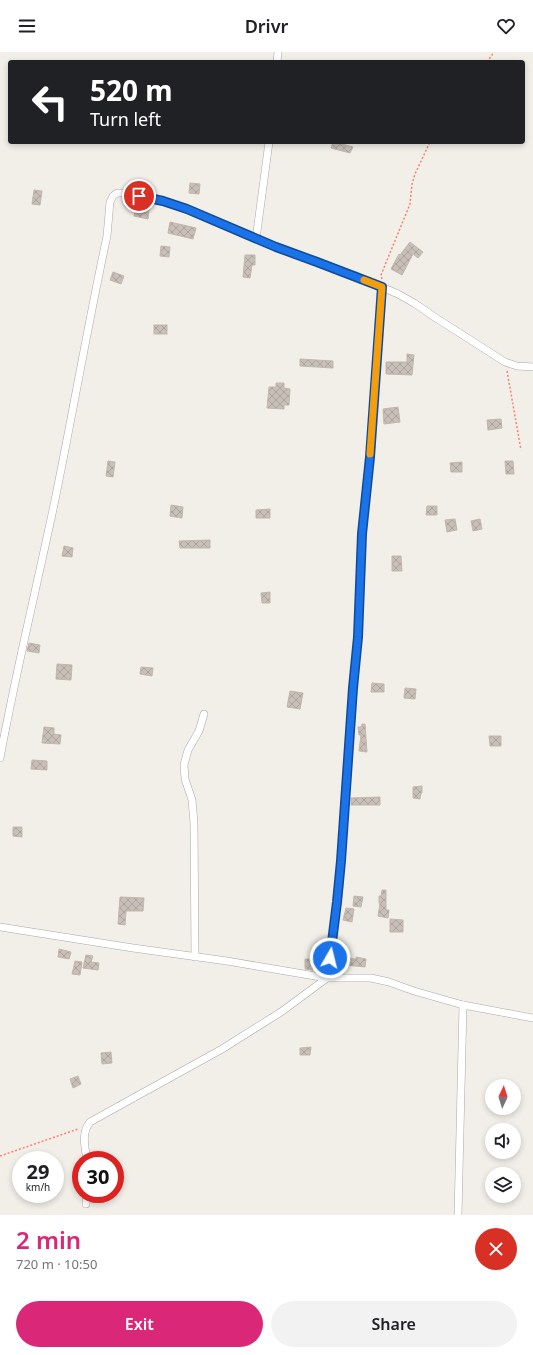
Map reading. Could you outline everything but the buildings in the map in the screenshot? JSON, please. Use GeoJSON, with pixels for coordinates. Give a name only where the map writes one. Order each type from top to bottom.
{"type":"FeatureCollection","features":[{"type":"Feature","properties":{"kind":"street"},"geometry":{"type":"LineString","coordinates":[[256,239],[269,144]]}},
{"type":"Feature","properties":{"kind":"street"},"geometry":{"type":"LineString","coordinates":[[0,758],[19,661],[38,582],[62,467],[107,236],[110,202],[113,196],[117,193],[163,201],[187,209],[256,239],[382,287],[414,303],[505,362],[517,366],[533,367]]}},
{"type":"Feature","properties":{"kind":"street"},"geometry":{"type":"LineString","coordinates":[[86,1151],[84,1130],[90,1122],[98,1116],[222,1050],[281,1012],[327,978],[339,884],[358,637],[362,534],[370,457],[382,287]]}},
{"type":"Feature","properties":{"kind":"street"},"geometry":{"type":"LineString","coordinates":[[195,957],[194,823],[192,800],[185,779],[184,765],[188,750],[199,731],[204,714]]}},
{"type":"Feature","properties":{"kind":"street"},"geometry":{"type":"LineString","coordinates":[[0,927],[227,961],[327,978],[371,978],[389,982],[463,1005],[533,1018]]}},
{"type":"Feature","properties":{"kind":"street"},"geometry":{"type":"LineString","coordinates":[[458,1215],[463,1005]]}},
{"type":"Feature","properties":{"kind":"path"},"geometry":{"type":"LineString","coordinates":[[382,287],[381,275],[410,204],[412,184],[415,174],[429,144]]}},
{"type":"Feature","properties":{"kind":"path"},"geometry":{"type":"LineString","coordinates":[[505,362],[521,450]]}},
{"type":"Feature","properties":{"kind":"path"},"geometry":{"type":"LineString","coordinates":[[0,1156],[86,1126]]}},
{"type":"Feature","properties":{"kind":"slow traffic"},"geometry":{"type":"LineString","coordinates":[[364,280],[382,287],[370,454]]}},
{"type":"Feature","properties":{"kind":"route"},"geometry":{"type":"LineString","coordinates":[[139,196],[152,198],[187,209],[296,255],[354,275],[382,287],[370,457],[362,534],[358,637],[346,779],[341,861],[330,958]]}}]}
